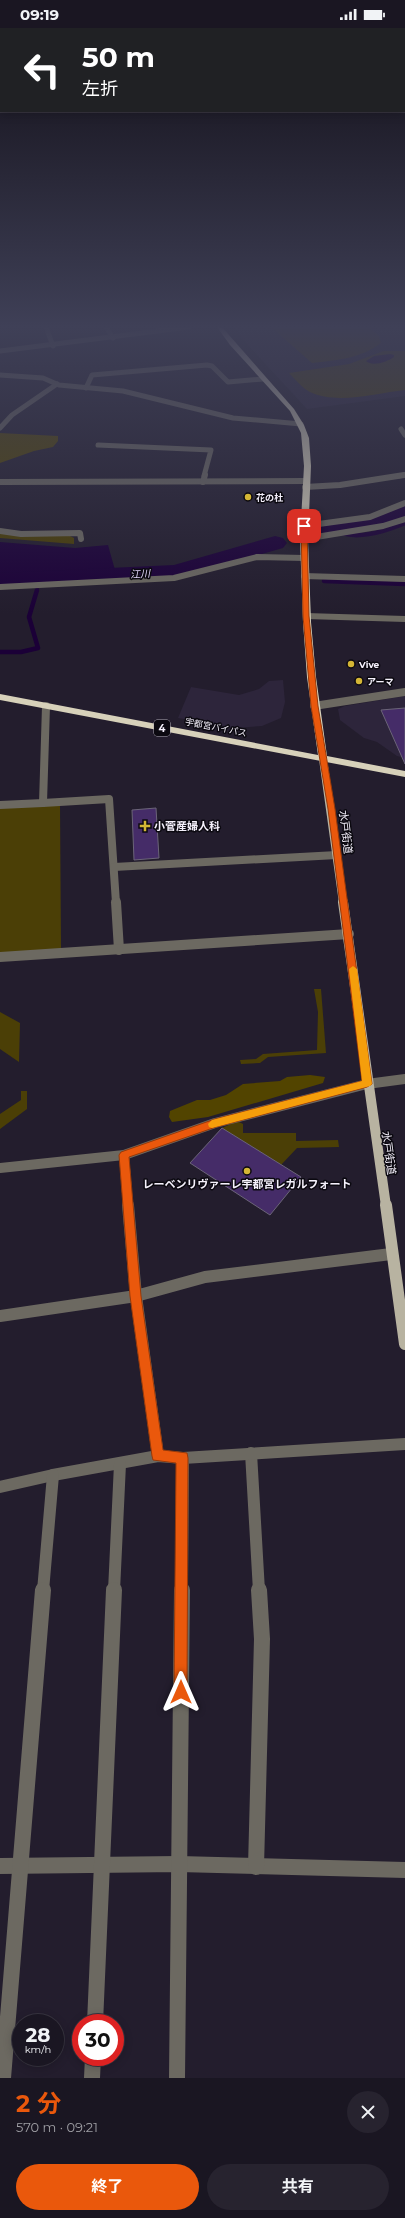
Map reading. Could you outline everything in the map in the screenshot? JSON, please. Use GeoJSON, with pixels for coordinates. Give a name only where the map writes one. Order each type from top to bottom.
{"type":"FeatureCollection","features":[{"type":"Feature","properties":{"kind":"highway","name":"水戸街道"},"geometry":{"type":"LineString","coordinates":[[301,424],[306,441],[304,526],[306,616],[314,706],[323,759]]}},
{"type":"Feature","properties":{"kind":"highway","name":"宇都宮バイパス"},"geometry":{"type":"LineString","coordinates":[[0,697],[405,774]]}},
{"type":"Feature","properties":{"kind":"main road","name":"水戸街道"},"geometry":{"type":"LineString","coordinates":[[323,759],[349,934],[367,1084],[405,1344]]}},
{"type":"Feature","properties":{"kind":"street"},"geometry":{"type":"LineString","coordinates":[[286,423],[301,424]]}},
{"type":"Feature","properties":{"kind":"street"},"geometry":{"type":"LineString","coordinates":[[401,429],[405,435]]}},
{"type":"Feature","properties":{"kind":"street"},"geometry":{"type":"LineString","coordinates":[[98,445],[211,450],[203,482]]}},
{"type":"Feature","properties":{"kind":"street"},"geometry":{"type":"LineString","coordinates":[[0,482],[203,482],[340,485],[405,475]]}},
{"type":"Feature","properties":{"kind":"street"},"geometry":{"type":"LineString","coordinates":[[304,526],[370,517],[405,503]]}},
{"type":"Feature","properties":{"kind":"street"},"geometry":{"type":"LineString","coordinates":[[304,539],[383,526],[405,519]]}},
{"type":"Feature","properties":{"kind":"street"},"geometry":{"type":"LineString","coordinates":[[0,531],[21,534],[80,533],[80,539]]}},
{"type":"Feature","properties":{"kind":"street"},"geometry":{"type":"LineString","coordinates":[[0,587],[174,578],[257,557],[304,558]]}},
{"type":"Feature","properties":{"kind":"street"},"geometry":{"type":"LineString","coordinates":[[304,576],[405,579]]}},
{"type":"Feature","properties":{"kind":"street"},"geometry":{"type":"LineString","coordinates":[[306,616],[405,619]]}},
{"type":"Feature","properties":{"kind":"street"},"geometry":{"type":"LineString","coordinates":[[314,706],[405,692]]}},
{"type":"Feature","properties":{"kind":"street"},"geometry":{"type":"LineString","coordinates":[[43,803],[46,706]]}},
{"type":"Feature","properties":{"kind":"street"},"geometry":{"type":"LineString","coordinates":[[0,805],[110,799],[120,950]]}},
{"type":"Feature","properties":{"kind":"street"},"geometry":{"type":"LineString","coordinates":[[114,867],[312,855],[337,855]]}},
{"type":"Feature","properties":{"kind":"street"},"geometry":{"type":"LineString","coordinates":[[0,957],[349,934]]}},
{"type":"Feature","properties":{"kind":"street"},"geometry":{"type":"LineString","coordinates":[[0,1168],[124,1155],[215,1123],[367,1084],[405,1079]]}},
{"type":"Feature","properties":{"kind":"street"},"geometry":{"type":"LineString","coordinates":[[124,1155],[136,1296],[158,1456]]}},
{"type":"Feature","properties":{"kind":"street"},"geometry":{"type":"LineString","coordinates":[[0,1316],[136,1296],[205,1277],[391,1254]]}},
{"type":"Feature","properties":{"kind":"street"},"geometry":{"type":"LineString","coordinates":[[0,1487],[53,1474],[120,1464],[158,1456],[182,1458],[405,1444]]}},
{"type":"Feature","properties":{"kind":"street"},"geometry":{"type":"LineString","coordinates":[[251,1453],[262,1639],[256,1867]]}},
{"type":"Feature","properties":{"kind":"street"},"geometry":{"type":"LineString","coordinates":[[176,2078],[182,1458]]}},
{"type":"Feature","properties":{"kind":"street"},"geometry":{"type":"LineString","coordinates":[[95,2014],[120,1464]]}},
{"type":"Feature","properties":{"kind":"street"},"geometry":{"type":"LineString","coordinates":[[2,2078],[53,1474]]}},
{"type":"Feature","properties":{"kind":"street"},"geometry":{"type":"LineString","coordinates":[[0,1866],[179,1864],[405,1870]]}},
{"type":"Feature","properties":{"kind":"street"},"geometry":{"type":"LineString","coordinates":[[92,2078],[93,2066]]}},
{"type":"Feature","properties":{"kind":"shaded area"},"geometry":{"type":"Polygon","coordinates":[[[0,433],[58,436],[58,441],[53,447],[34,451],[0,463],[0,433]]]}},
{"type":"Feature","properties":{"kind":"shaded area"},"geometry":{"type":"Polygon","coordinates":[[[0,533],[22,536],[70,536],[74,538],[74,544],[0,538],[0,533]]]}},
{"type":"Feature","properties":{"kind":"shaded area"},"geometry":{"type":"Polygon","coordinates":[[[0,542],[75,548],[108,545],[115,570],[0,574],[0,542]]]}},
{"type":"Feature","properties":{"kind":"shaded area"},"geometry":{"type":"Polygon","coordinates":[[[283,680],[285,702],[281,718],[262,726],[234,728],[178,718],[191,687],[239,695],[259,689],[269,681],[283,680]]]}},
{"type":"Feature","properties":{"kind":"shaded area"},"geometry":{"type":"Polygon","coordinates":[[[405,696],[405,758],[397,756],[377,742],[364,738],[340,720],[338,709],[345,706],[405,696]]]}},
{"type":"Feature","properties":{"kind":"shaded area"},"geometry":{"type":"Polygon","coordinates":[[[60,805],[61,949],[0,953],[0,807],[60,805]]]}},
{"type":"Feature","properties":{"kind":"shaded area"},"geometry":{"type":"Polygon","coordinates":[[[314,989],[321,989],[326,1053],[268,1057],[260,1063],[241,1064],[240,1060],[256,1059],[263,1054],[317,1050],[318,1012],[314,989]]]}},
{"type":"Feature","properties":{"kind":"shaded area"},"geometry":{"type":"Polygon","coordinates":[[[0,1012],[20,1023],[19,1062],[0,1049],[0,1012]]]}},
{"type":"Feature","properties":{"kind":"shaded area"},"geometry":{"type":"Polygon","coordinates":[[[310,1075],[325,1077],[323,1083],[208,1117],[172,1122],[169,1117],[170,1111],[197,1100],[210,1100],[226,1095],[243,1084],[280,1081],[287,1077],[310,1075]]]}},
{"type":"Feature","properties":{"kind":"shaded area"},"geometry":{"type":"Polygon","coordinates":[[[21,1091],[27,1091],[27,1109],[0,1129],[0,1114],[21,1100],[21,1091]]]}},
{"type":"Feature","properties":{"kind":"shaded area"},"geometry":{"type":"Polygon","coordinates":[[[237,1121],[243,1124],[243,1133],[296,1133],[296,1141],[338,1140],[339,1147],[297,1148],[281,1165],[222,1128],[237,1121]]]}},
{"type":"Feature","properties":{"kind":"building"},"geometry":{"type":"Polygon","coordinates":[[[405,708],[405,764],[381,710],[405,708]]]}},
{"type":"Feature","properties":{"kind":"building","name":"小菅産婦人科"},"geometry":{"type":"Polygon","coordinates":[[[156,808],[159,858],[134,860],[132,810],[156,808]]]}},
{"type":"Feature","properties":{"kind":"building","name":"レーベンリヴァーレ宇都宮レガルフォート"},"geometry":{"type":"Polygon","coordinates":[[[222,1128],[301,1177],[270,1215],[190,1163],[222,1128]]]}},
{"type":"Feature","properties":{"kind":"waterway","name":"江川"},"geometry":{"type":"LineString","coordinates":[[326,528],[385,520],[405,509]]}},
{"type":"Feature","properties":{"kind":"waterway"},"geometry":{"type":"LineString","coordinates":[[330,527],[338,532],[357,535],[387,530],[405,523]]}},
{"type":"Feature","properties":{"kind":"waterway","name":"江川"},"geometry":{"type":"LineString","coordinates":[[0,581],[175,572],[275,543]]}},
{"type":"Feature","properties":{"kind":"waterway","name":"江川"},"geometry":{"type":"LineString","coordinates":[[39,583],[41,579]]}},
{"type":"Feature","properties":{"kind":"waterway"},"geometry":{"type":"LineString","coordinates":[[324,581],[405,584]]}},
{"type":"Feature","properties":{"kind":"waterway"},"geometry":{"type":"LineString","coordinates":[[0,652],[21,652],[38,648],[29,617],[37,590]]}},
{"type":"Feature","properties":{"kind":"slow traffic"},"geometry":{"type":"LineString","coordinates":[[212,1124],[367,1084],[353,969]]}},
{"type":"Feature","properties":{"kind":"place","name":"花の杜"},"geometry":{"type":"Point","coordinates":[248,497]}},
{"type":"Feature","properties":{"kind":"place","name":"Vive"},"geometry":{"type":"Point","coordinates":[351,664]}},
{"type":"Feature","properties":{"kind":"place","name":"アーマ"},"geometry":{"type":"Point","coordinates":[359,681]}},
{"type":"Feature","properties":{"kind":"place","name":"小菅産婦人科"},"geometry":{"type":"Point","coordinates":[145,826]}},
{"type":"Feature","properties":{"kind":"place","name":"レーベンリヴァーレ宇都宮レガルフォート"},"geometry":{"type":"Point","coordinates":[247,1171]}},
{"type":"Feature","properties":{"kind":"route"},"geometry":{"type":"LineString","coordinates":[[181,1692],[182,1458],[158,1456],[136,1296],[124,1155],[215,1123],[367,1084],[349,934],[314,706],[306,616],[304,526]]}}]}
